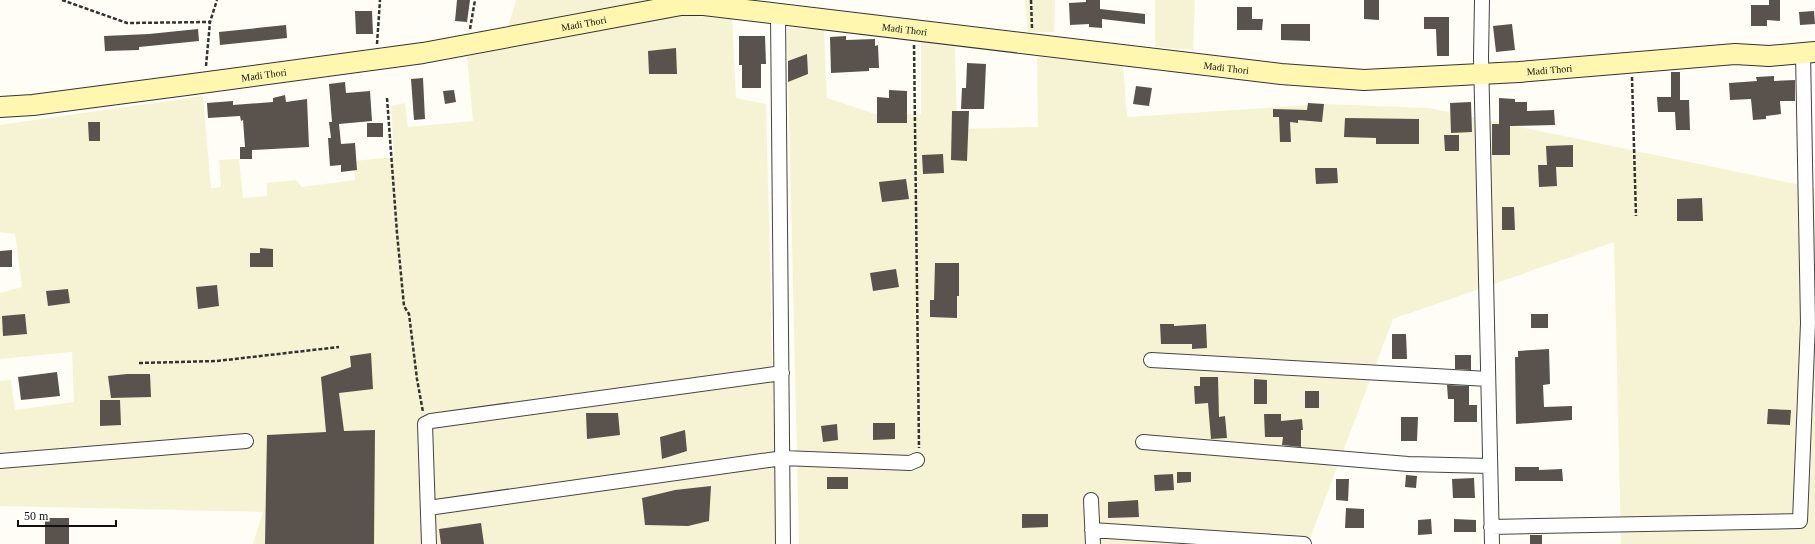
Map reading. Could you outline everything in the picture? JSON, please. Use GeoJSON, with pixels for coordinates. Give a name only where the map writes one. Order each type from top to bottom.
{"type":"FeatureCollection","features":[{"type":"Feature","properties":{"kind":"main road","name":"Madi Thori"},"geometry":{"type":"LineString","coordinates":[[0,107],[40,104],[376,60],[466,46],[681,2],[778,15],[1281,74],[1364,80],[1481,74],[1734,54],[1769,56],[1809,53]]}},
{"type":"Feature","properties":{"kind":"street"},"geometry":{"type":"LineString","coordinates":[[1482,0],[1481,74],[1492,544]]}},
{"type":"Feature","properties":{"kind":"street"},"geometry":{"type":"LineString","coordinates":[[778,15],[783,544]]}},
{"type":"Feature","properties":{"kind":"street"},"geometry":{"type":"LineString","coordinates":[[1491,527],[1800,521],[1808,323],[1805,235],[1809,53]]}},
{"type":"Feature","properties":{"kind":"street"},"geometry":{"type":"LineString","coordinates":[[1151,360],[1488,379]]}},
{"type":"Feature","properties":{"kind":"street"},"geometry":{"type":"LineString","coordinates":[[429,544],[425,424],[431,421],[782,373]]}},
{"type":"Feature","properties":{"kind":"street"},"geometry":{"type":"LineString","coordinates":[[0,461],[246,441]]}},
{"type":"Feature","properties":{"kind":"street"},"geometry":{"type":"LineString","coordinates":[[1143,442],[1408,464],[1490,466]]}},
{"type":"Feature","properties":{"kind":"street"},"geometry":{"type":"LineString","coordinates":[[428,508],[783,458],[910,462],[917,460]]}},
{"type":"Feature","properties":{"kind":"street"},"geometry":{"type":"LineString","coordinates":[[1091,500],[1093,544]]}},
{"type":"Feature","properties":{"kind":"street"},"geometry":{"type":"LineString","coordinates":[[1092,530],[1171,539],[1304,544]]}},
{"type":"Feature","properties":{"kind":"path"},"geometry":{"type":"LineString","coordinates":[[62,0],[127,23],[210,22]]}},
{"type":"Feature","properties":{"kind":"path"},"geometry":{"type":"LineString","coordinates":[[205,83],[210,22],[217,0]]}},
{"type":"Feature","properties":{"kind":"path"},"geometry":{"type":"LineString","coordinates":[[376,60],[380,0]]}},
{"type":"Feature","properties":{"kind":"path"},"geometry":{"type":"LineString","coordinates":[[466,46],[475,0]]}},
{"type":"Feature","properties":{"kind":"path"},"geometry":{"type":"LineString","coordinates":[[1031,0],[1032,45]]}},
{"type":"Feature","properties":{"kind":"path"},"geometry":{"type":"LineString","coordinates":[[914,31],[919,452],[917,460]]}},
{"type":"Feature","properties":{"kind":"path"},"geometry":{"type":"LineString","coordinates":[[1632,63],[1636,216]]}},
{"type":"Feature","properties":{"kind":"path"},"geometry":{"type":"LineString","coordinates":[[387,98],[404,306],[409,314],[417,379],[425,424]]}},
{"type":"Feature","properties":{"kind":"path"},"geometry":{"type":"LineString","coordinates":[[139,363],[217,361],[339,347]]}},
{"type":"Feature","properties":{"kind":"shaded area"},"geometry":{"type":"Polygon","coordinates":[[[516,0],[667,0],[569,14],[508,27],[516,0]]]}},
{"type":"Feature","properties":{"kind":"shaded area"},"geometry":{"type":"Polygon","coordinates":[[[1025,0],[1055,0],[1054,32],[1028,32],[1025,0]]]}},
{"type":"Feature","properties":{"kind":"shaded area"},"geometry":{"type":"Polygon","coordinates":[[[1155,0],[1195,0],[1193,50],[1155,47],[1155,0]]]}},
{"type":"Feature","properties":{"kind":"shaded area"},"geometry":{"type":"Polygon","coordinates":[[[675,15],[732,18],[736,98],[766,104],[777,544],[253,544],[263,512],[0,506],[0,381],[11,380],[15,410],[74,402],[72,352],[0,359],[0,293],[22,287],[15,234],[0,232],[0,125],[203,96],[211,188],[221,187],[219,160],[239,159],[243,198],[267,196],[267,183],[296,180],[302,187],[355,180],[354,161],[394,157],[391,106],[405,103],[408,127],[473,121],[467,56],[675,15]]]}},
{"type":"Feature","properties":{"kind":"shaded area"},"geometry":{"type":"Polygon","coordinates":[[[787,28],[824,29],[827,98],[875,114],[921,114],[921,42],[955,47],[957,129],[1038,127],[1037,57],[1123,64],[1127,117],[1324,104],[1429,108],[1815,188],[1815,544],[1621,544],[1614,242],[1393,319],[1308,544],[799,544],[787,28]]]}},
{"type":"Feature","properties":{"kind":"building"},"geometry":{"type":"Polygon","coordinates":[[[457,0],[470,0],[467,22],[455,21],[457,0]]]}},
{"type":"Feature","properties":{"kind":"building"},"geometry":{"type":"Polygon","coordinates":[[[1086,0],[1100,0],[1100,9],[1145,14],[1145,24],[1102,19],[1102,28],[1089,27],[1089,24],[1070,25],[1069,3],[1086,2],[1086,0]]]}},
{"type":"Feature","properties":{"kind":"building"},"geometry":{"type":"Polygon","coordinates":[[[1364,0],[1379,0],[1379,20],[1364,19],[1364,0]]]}},
{"type":"Feature","properties":{"kind":"building"},"geometry":{"type":"Polygon","coordinates":[[[1769,0],[1780,0],[1780,21],[1767,20],[1767,26],[1751,26],[1751,5],[1769,5],[1769,0]]]}},
{"type":"Feature","properties":{"kind":"building"},"geometry":{"type":"Polygon","coordinates":[[[1237,7],[1252,7],[1252,19],[1263,19],[1262,30],[1237,30],[1237,7]]]}},
{"type":"Feature","properties":{"kind":"building"},"geometry":{"type":"Polygon","coordinates":[[[355,11],[372,11],[373,34],[356,34],[355,11]]]}},
{"type":"Feature","properties":{"kind":"building"},"geometry":{"type":"Polygon","coordinates":[[[1814,11],[1815,24],[1800,25],[1799,12],[1814,11]]]}},
{"type":"Feature","properties":{"kind":"building"},"geometry":{"type":"Polygon","coordinates":[[[1424,17],[1449,17],[1449,56],[1437,56],[1436,29],[1424,29],[1424,17]]]}},
{"type":"Feature","properties":{"kind":"building"},"geometry":{"type":"Polygon","coordinates":[[[1281,24],[1310,24],[1310,41],[1281,40],[1281,24]]]}},
{"type":"Feature","properties":{"kind":"building"},"geometry":{"type":"Polygon","coordinates":[[[1512,24],[1515,50],[1496,52],[1493,26],[1512,24]]]}},
{"type":"Feature","properties":{"kind":"building"},"geometry":{"type":"Polygon","coordinates":[[[286,25],[287,38],[220,45],[219,32],[286,25]]]}},
{"type":"Feature","properties":{"kind":"building"},"geometry":{"type":"Polygon","coordinates":[[[198,29],[199,41],[139,47],[139,50],[105,51],[104,36],[149,34],[198,29]]]}},
{"type":"Feature","properties":{"kind":"building"},"geometry":{"type":"Polygon","coordinates":[[[739,36],[765,36],[766,64],[761,64],[761,88],[742,88],[742,65],[739,65],[739,36]]]}},
{"type":"Feature","properties":{"kind":"building"},"geometry":{"type":"Polygon","coordinates":[[[846,36],[846,40],[875,39],[875,46],[878,45],[879,68],[869,68],[869,71],[831,73],[830,37],[846,36]]]}},
{"type":"Feature","properties":{"kind":"building"},"geometry":{"type":"Polygon","coordinates":[[[676,48],[677,74],[649,74],[648,51],[676,48]]]}},
{"type":"Feature","properties":{"kind":"building"},"geometry":{"type":"Polygon","coordinates":[[[807,54],[808,74],[788,82],[788,61],[807,54]]]}},
{"type":"Feature","properties":{"kind":"building"},"geometry":{"type":"Polygon","coordinates":[[[967,63],[986,64],[984,109],[961,109],[962,88],[966,88],[967,63]]]}},
{"type":"Feature","properties":{"kind":"building"},"geometry":{"type":"Polygon","coordinates":[[[1671,72],[1680,72],[1680,100],[1689,100],[1690,130],[1676,130],[1675,112],[1658,112],[1657,97],[1671,97],[1671,72]]]}},
{"type":"Feature","properties":{"kind":"building"},"geometry":{"type":"Polygon","coordinates":[[[1774,76],[1774,81],[1795,80],[1795,101],[1780,101],[1781,114],[1766,116],[1766,119],[1753,120],[1751,99],[1730,100],[1729,83],[1757,81],[1756,77],[1774,76]]]}},
{"type":"Feature","properties":{"kind":"building"},"geometry":{"type":"Polygon","coordinates":[[[423,78],[425,119],[414,120],[411,79],[423,78]]]}},
{"type":"Feature","properties":{"kind":"building"},"geometry":{"type":"Polygon","coordinates":[[[345,82],[346,93],[370,91],[372,121],[339,124],[341,144],[355,143],[357,170],[341,172],[341,165],[330,166],[328,138],[331,138],[329,122],[332,122],[329,84],[345,82]]]}},
{"type":"Feature","properties":{"kind":"building"},"geometry":{"type":"Polygon","coordinates":[[[1136,86],[1152,88],[1149,106],[1133,104],[1136,86]]]}},
{"type":"Feature","properties":{"kind":"building"},"geometry":{"type":"Polygon","coordinates":[[[454,90],[456,102],[445,104],[443,91],[454,90]]]}},
{"type":"Feature","properties":{"kind":"building"},"geometry":{"type":"Polygon","coordinates":[[[889,90],[907,91],[907,123],[877,123],[877,97],[889,98],[889,90]]]}},
{"type":"Feature","properties":{"kind":"building"},"geometry":{"type":"Polygon","coordinates":[[[285,95],[286,102],[307,99],[309,147],[252,150],[252,159],[240,159],[240,147],[245,147],[243,120],[241,121],[240,116],[208,118],[207,103],[233,101],[233,105],[273,102],[273,98],[285,95]]]}},
{"type":"Feature","properties":{"kind":"building"},"geometry":{"type":"Polygon","coordinates":[[[1499,98],[1515,99],[1515,102],[1527,102],[1527,111],[1554,110],[1555,125],[1510,126],[1510,155],[1492,155],[1492,124],[1499,124],[1499,98]]]}},
{"type":"Feature","properties":{"kind":"building"},"geometry":{"type":"Polygon","coordinates":[[[1471,102],[1472,132],[1451,133],[1450,103],[1471,102]]]}},
{"type":"Feature","properties":{"kind":"building"},"geometry":{"type":"Polygon","coordinates":[[[1308,103],[1324,104],[1322,122],[1298,120],[1298,123],[1290,122],[1291,142],[1280,142],[1279,117],[1273,117],[1273,109],[1307,110],[1308,103]]]}},
{"type":"Feature","properties":{"kind":"building"},"geometry":{"type":"Polygon","coordinates":[[[952,111],[969,111],[967,161],[951,160],[952,111]]]}},
{"type":"Feature","properties":{"kind":"building"},"geometry":{"type":"Polygon","coordinates":[[[1345,118],[1419,119],[1419,144],[1376,144],[1376,138],[1344,137],[1345,118]]]}},
{"type":"Feature","properties":{"kind":"building"},"geometry":{"type":"Polygon","coordinates":[[[88,122],[100,122],[100,141],[89,141],[88,122]]]}},
{"type":"Feature","properties":{"kind":"building"},"geometry":{"type":"Polygon","coordinates":[[[367,123],[383,123],[383,137],[367,137],[367,123]]]}},
{"type":"Feature","properties":{"kind":"building"},"geometry":{"type":"Polygon","coordinates":[[[1444,135],[1459,135],[1459,151],[1445,151],[1444,135]]]}},
{"type":"Feature","properties":{"kind":"building"},"geometry":{"type":"Polygon","coordinates":[[[1573,145],[1573,167],[1556,167],[1557,186],[1539,187],[1538,165],[1547,165],[1546,146],[1573,145]]]}},
{"type":"Feature","properties":{"kind":"building"},"geometry":{"type":"Polygon","coordinates":[[[943,154],[944,173],[923,174],[922,155],[943,154]]]}},
{"type":"Feature","properties":{"kind":"building"},"geometry":{"type":"Polygon","coordinates":[[[1315,168],[1337,168],[1338,183],[1316,184],[1315,168]]]}},
{"type":"Feature","properties":{"kind":"building"},"geometry":{"type":"Polygon","coordinates":[[[906,179],[909,199],[882,202],[879,182],[906,179]]]}},
{"type":"Feature","properties":{"kind":"building"},"geometry":{"type":"Polygon","coordinates":[[[1702,198],[1703,221],[1677,221],[1677,199],[1702,198]]]}},
{"type":"Feature","properties":{"kind":"building"},"geometry":{"type":"Polygon","coordinates":[[[1502,207],[1514,207],[1515,230],[1502,230],[1502,207]]]}},
{"type":"Feature","properties":{"kind":"building"},"geometry":{"type":"Polygon","coordinates":[[[260,248],[273,249],[273,267],[250,267],[250,253],[260,253],[260,248]]]}},
{"type":"Feature","properties":{"kind":"building"},"geometry":{"type":"Polygon","coordinates":[[[12,250],[12,267],[0,267],[0,251],[12,250]]]}},
{"type":"Feature","properties":{"kind":"building"},"geometry":{"type":"Polygon","coordinates":[[[935,263],[959,263],[957,318],[930,317],[930,300],[934,300],[935,263]]]}},
{"type":"Feature","properties":{"kind":"building"},"geometry":{"type":"Polygon","coordinates":[[[896,269],[899,287],[873,291],[870,273],[896,269]]]}},
{"type":"Feature","properties":{"kind":"building"},"geometry":{"type":"Polygon","coordinates":[[[217,285],[219,306],[198,309],[196,287],[217,285]]]}},
{"type":"Feature","properties":{"kind":"building"},"geometry":{"type":"Polygon","coordinates":[[[68,289],[70,303],[48,306],[46,291],[68,289]]]}},
{"type":"Feature","properties":{"kind":"building"},"geometry":{"type":"Polygon","coordinates":[[[25,314],[27,334],[3,336],[2,316],[25,314]]]}},
{"type":"Feature","properties":{"kind":"building"},"geometry":{"type":"Polygon","coordinates":[[[1531,314],[1548,314],[1548,328],[1531,328],[1531,314]]]}},
{"type":"Feature","properties":{"kind":"building"},"geometry":{"type":"Polygon","coordinates":[[[1160,324],[1174,324],[1174,326],[1206,324],[1207,348],[1192,349],[1192,344],[1161,344],[1160,324]]]}},
{"type":"Feature","properties":{"kind":"building"},"geometry":{"type":"Polygon","coordinates":[[[1392,334],[1406,334],[1407,359],[1392,359],[1392,334]]]}},
{"type":"Feature","properties":{"kind":"building"},"geometry":{"type":"Polygon","coordinates":[[[1549,349],[1550,384],[1543,385],[1544,407],[1572,406],[1572,420],[1516,424],[1515,357],[1518,357],[1518,351],[1549,349]]]}},
{"type":"Feature","properties":{"kind":"building"},"geometry":{"type":"Polygon","coordinates":[[[371,353],[373,389],[339,393],[344,431],[375,430],[374,544],[265,544],[267,435],[326,432],[321,377],[351,367],[350,356],[371,353]]]}},
{"type":"Feature","properties":{"kind":"building"},"geometry":{"type":"Polygon","coordinates":[[[1455,355],[1471,355],[1471,370],[1455,369],[1455,355]]]}},
{"type":"Feature","properties":{"kind":"building"},"geometry":{"type":"Polygon","coordinates":[[[57,372],[60,396],[21,400],[18,377],[57,372]]]}},
{"type":"Feature","properties":{"kind":"building"},"geometry":{"type":"Polygon","coordinates":[[[150,374],[151,397],[111,398],[108,376],[150,374]]]}},
{"type":"Feature","properties":{"kind":"building"},"geometry":{"type":"Polygon","coordinates":[[[1200,377],[1218,377],[1219,417],[1225,416],[1227,438],[1211,439],[1208,403],[1195,404],[1194,386],[1200,386],[1200,377]]]}},
{"type":"Feature","properties":{"kind":"building"},"geometry":{"type":"Polygon","coordinates":[[[1254,379],[1267,380],[1267,404],[1254,404],[1254,379]]]}},
{"type":"Feature","properties":{"kind":"building"},"geometry":{"type":"Polygon","coordinates":[[[1447,385],[1469,386],[1469,405],[1477,405],[1477,422],[1454,422],[1454,399],[1448,399],[1447,385]]]}},
{"type":"Feature","properties":{"kind":"building"},"geometry":{"type":"Polygon","coordinates":[[[1305,391],[1319,391],[1319,408],[1305,408],[1305,391]]]}},
{"type":"Feature","properties":{"kind":"building"},"geometry":{"type":"Polygon","coordinates":[[[100,400],[120,400],[121,425],[100,426],[100,400]]]}},
{"type":"Feature","properties":{"kind":"building"},"geometry":{"type":"Polygon","coordinates":[[[1768,409],[1791,410],[1790,425],[1767,424],[1768,409]]]}},
{"type":"Feature","properties":{"kind":"building"},"geometry":{"type":"Polygon","coordinates":[[[586,413],[618,413],[620,435],[587,439],[586,413]]]}},
{"type":"Feature","properties":{"kind":"building"},"geometry":{"type":"Polygon","coordinates":[[[1264,414],[1281,414],[1281,421],[1302,419],[1303,430],[1301,430],[1301,447],[1282,445],[1283,437],[1265,437],[1264,414]]]}},
{"type":"Feature","properties":{"kind":"building"},"geometry":{"type":"Polygon","coordinates":[[[1401,417],[1418,417],[1417,441],[1401,441],[1401,417]]]}},
{"type":"Feature","properties":{"kind":"building"},"geometry":{"type":"Polygon","coordinates":[[[873,423],[895,423],[895,439],[873,440],[873,423]]]}},
{"type":"Feature","properties":{"kind":"building"},"geometry":{"type":"Polygon","coordinates":[[[837,424],[838,440],[823,442],[821,426],[837,424]]]}},
{"type":"Feature","properties":{"kind":"building"},"geometry":{"type":"Polygon","coordinates":[[[685,430],[687,451],[662,459],[660,437],[685,430]]]}},
{"type":"Feature","properties":{"kind":"building"},"geometry":{"type":"Polygon","coordinates":[[[1515,467],[1539,467],[1539,470],[1562,469],[1563,481],[1515,481],[1515,467]]]}},
{"type":"Feature","properties":{"kind":"building"},"geometry":{"type":"Polygon","coordinates":[[[1177,472],[1191,472],[1191,482],[1177,483],[1177,472]]]}},
{"type":"Feature","properties":{"kind":"building"},"geometry":{"type":"Polygon","coordinates":[[[1173,474],[1174,490],[1155,491],[1154,475],[1173,474]]]}},
{"type":"Feature","properties":{"kind":"building"},"geometry":{"type":"Polygon","coordinates":[[[1406,475],[1417,476],[1416,488],[1405,487],[1406,475]]]}},
{"type":"Feature","properties":{"kind":"building"},"geometry":{"type":"Polygon","coordinates":[[[827,477],[848,477],[848,489],[827,489],[827,477]]]}},
{"type":"Feature","properties":{"kind":"building"},"geometry":{"type":"Polygon","coordinates":[[[1474,478],[1475,498],[1453,498],[1452,479],[1474,478]]]}},
{"type":"Feature","properties":{"kind":"building"},"geometry":{"type":"Polygon","coordinates":[[[1336,479],[1349,479],[1348,501],[1336,500],[1336,479]]]}},
{"type":"Feature","properties":{"kind":"building"},"geometry":{"type":"Polygon","coordinates":[[[711,486],[709,521],[688,526],[645,525],[642,498],[675,490],[711,486]]]}},
{"type":"Feature","properties":{"kind":"building"},"geometry":{"type":"Polygon","coordinates":[[[1138,500],[1139,517],[1108,518],[1108,502],[1138,500]]]}},
{"type":"Feature","properties":{"kind":"building"},"geometry":{"type":"Polygon","coordinates":[[[1346,508],[1364,509],[1364,528],[1345,528],[1346,508]]]}},
{"type":"Feature","properties":{"kind":"building"},"geometry":{"type":"Polygon","coordinates":[[[1022,514],[1048,514],[1048,527],[1022,528],[1022,514]]]}},
{"type":"Feature","properties":{"kind":"building"},"geometry":{"type":"Polygon","coordinates":[[[45,518],[69,518],[69,544],[45,544],[45,518]]]}},
{"type":"Feature","properties":{"kind":"building"},"geometry":{"type":"Polygon","coordinates":[[[1431,519],[1432,534],[1418,535],[1418,520],[1431,519]]]}},
{"type":"Feature","properties":{"kind":"building"},"geometry":{"type":"Polygon","coordinates":[[[1454,519],[1476,520],[1476,532],[1454,532],[1454,519]]]}},
{"type":"Feature","properties":{"kind":"building"},"geometry":{"type":"Polygon","coordinates":[[[481,523],[484,544],[441,544],[439,529],[481,523]]]}},
{"type":"Feature","properties":{"kind":"building"},"geometry":{"type":"Polygon","coordinates":[[[1530,535],[1542,535],[1542,544],[1530,544],[1530,535]]]}}]}
